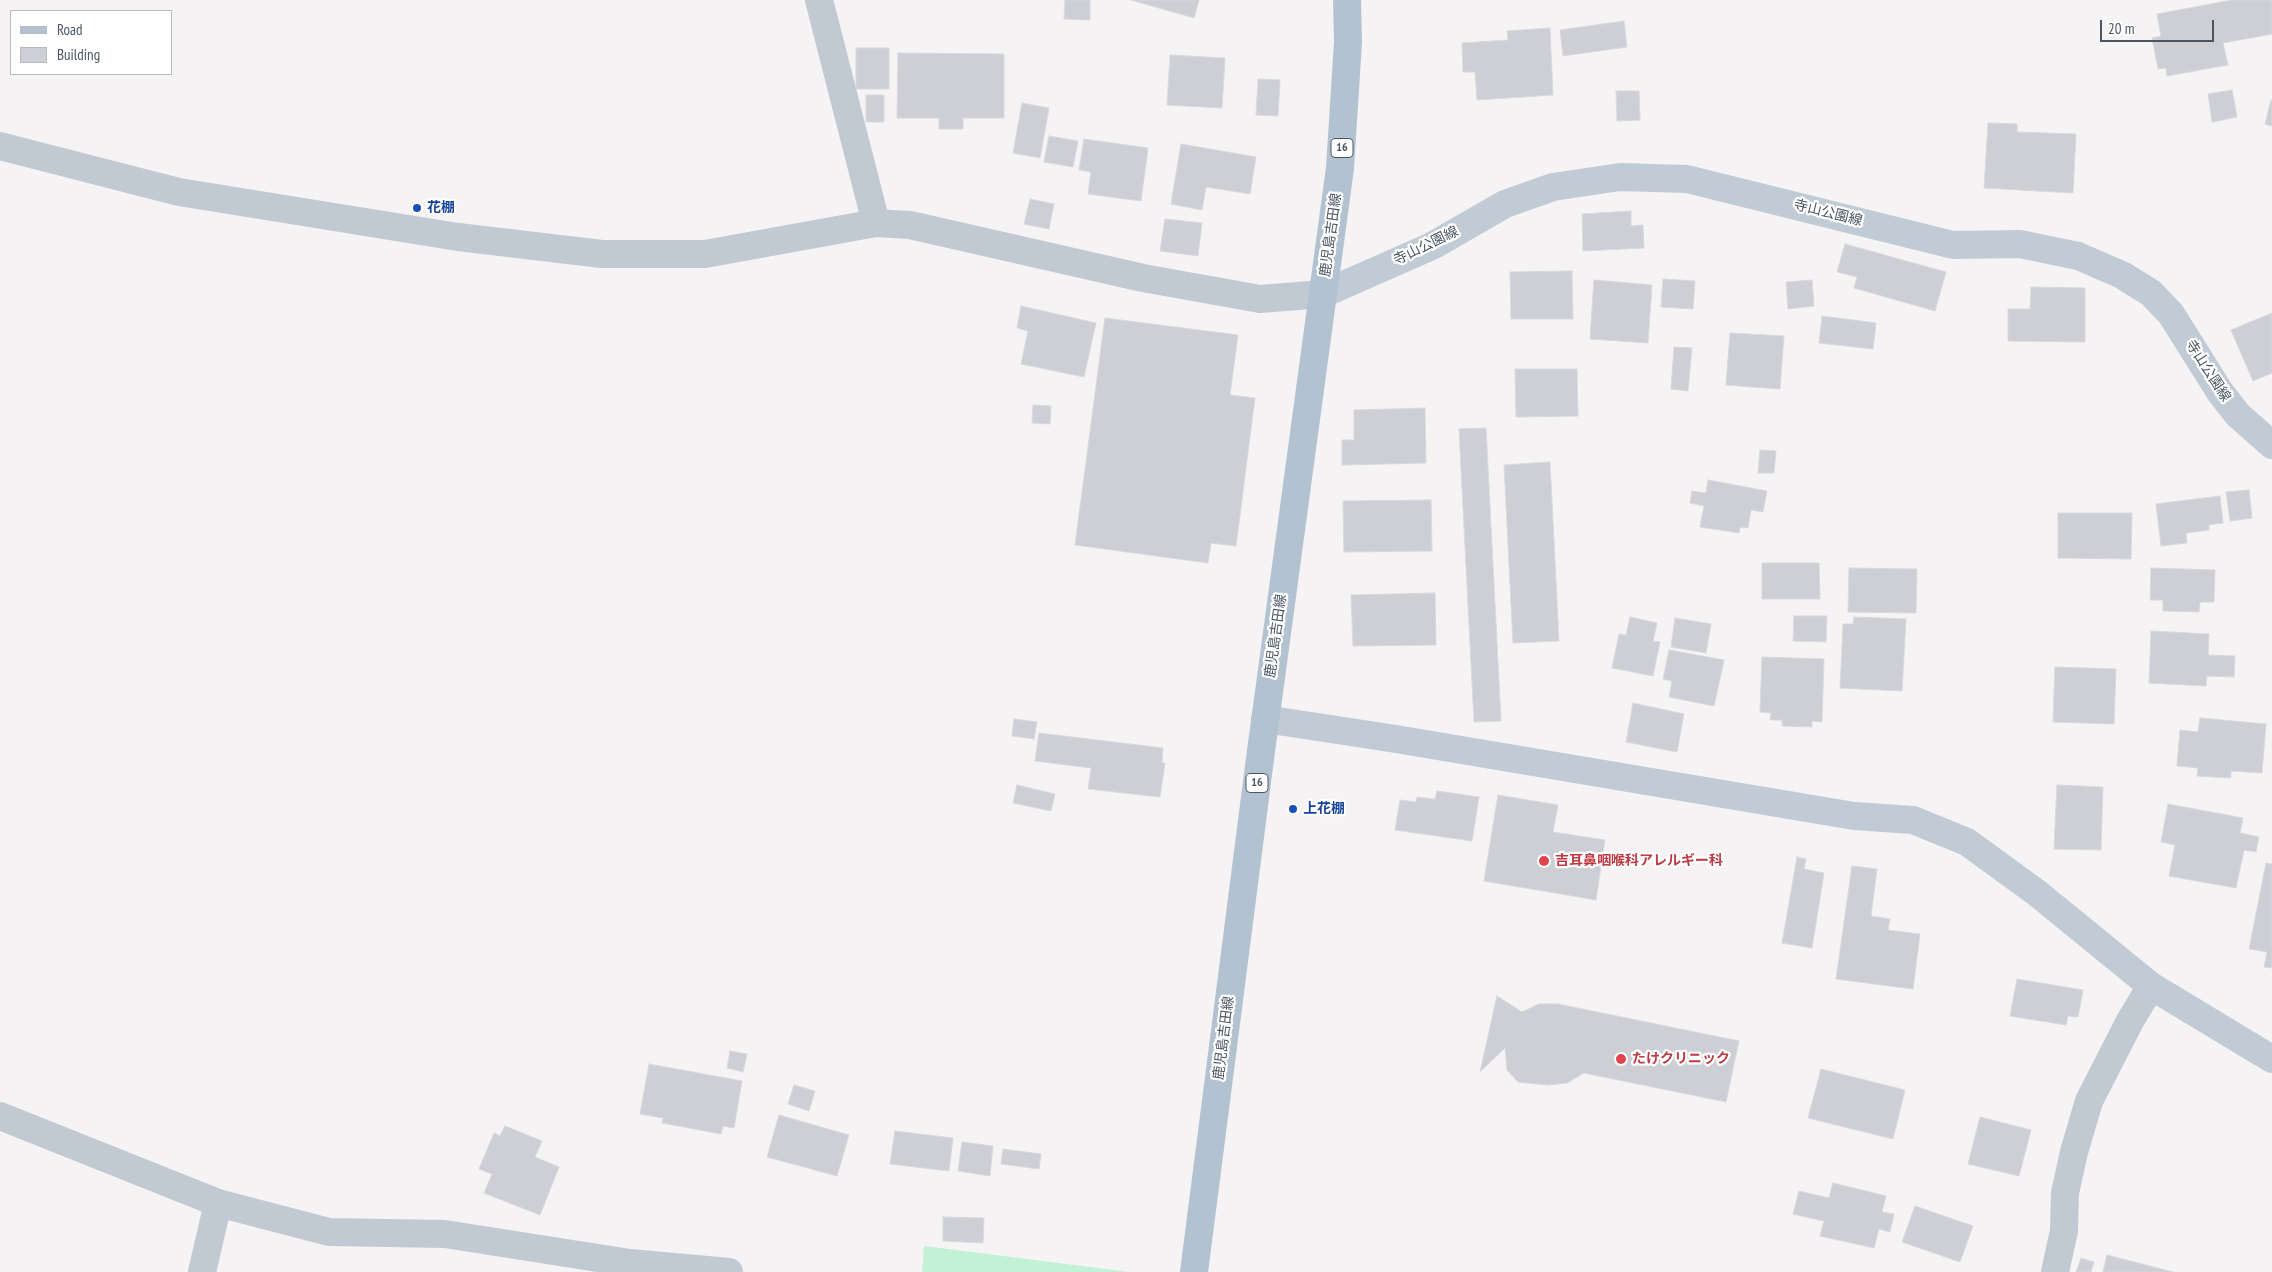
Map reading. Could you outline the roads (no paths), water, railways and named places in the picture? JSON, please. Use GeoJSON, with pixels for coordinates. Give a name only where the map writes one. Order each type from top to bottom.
{"type":"FeatureCollection","features":[{"type":"Feature","properties":{"kind":"main road","name":"鹿児島吉田線"},"geometry":{"type":"LineString","coordinates":[[1194,1272],[1265,719],[1342,145],[1348,42],[1347,0]]}},
{"type":"Feature","properties":{"kind":"street"},"geometry":{"type":"LineString","coordinates":[[819,0],[876,223]]}},
{"type":"Feature","properties":{"kind":"street"},"geometry":{"type":"LineString","coordinates":[[0,146],[179,192],[458,237],[602,254],[706,254],[876,223],[910,225],[1143,278],[1260,298],[1323,294]]}},
{"type":"Feature","properties":{"kind":"street","name":"寺山公園線"},"geometry":{"type":"LineString","coordinates":[[1323,294],[1432,246],[1505,204],[1554,187],[1620,177],[1687,179],[1953,245],[2020,244],[2078,256],[2122,275],[2151,293],[2171,314],[2220,392],[2238,415],[2272,445]]}},
{"type":"Feature","properties":{"kind":"street"},"geometry":{"type":"LineString","coordinates":[[1265,719],[1396,739],[1854,816],[1913,820],[1967,842],[2037,893],[2151,986],[2272,1059]]}},
{"type":"Feature","properties":{"kind":"street"},"geometry":{"type":"LineString","coordinates":[[2055,1272],[2064,1231],[2065,1193],[2074,1152],[2089,1100],[2130,1021],[2151,986]]}},
{"type":"Feature","properties":{"kind":"street"},"geometry":{"type":"LineString","coordinates":[[0,1116],[218,1203],[329,1232],[445,1234],[630,1263],[729,1272]]}},
{"type":"Feature","properties":{"kind":"street"},"geometry":{"type":"LineString","coordinates":[[202,1272],[218,1203]]}},
{"type":"Feature","properties":{"kind":"place","name":"花棚"},"geometry":{"type":"Point","coordinates":[417,208]}},
{"type":"Feature","properties":{"kind":"place","name":"上花棚"},"geometry":{"type":"Point","coordinates":[1293,809]}},
{"type":"Feature","properties":{"kind":"place","name":"吉耳鼻咽喉科アレルギー科"},"geometry":{"type":"Point","coordinates":[1544,861]}},
{"type":"Feature","properties":{"kind":"place","name":"たけクリニック"},"geometry":{"type":"Point","coordinates":[1621,1059]}}]}
